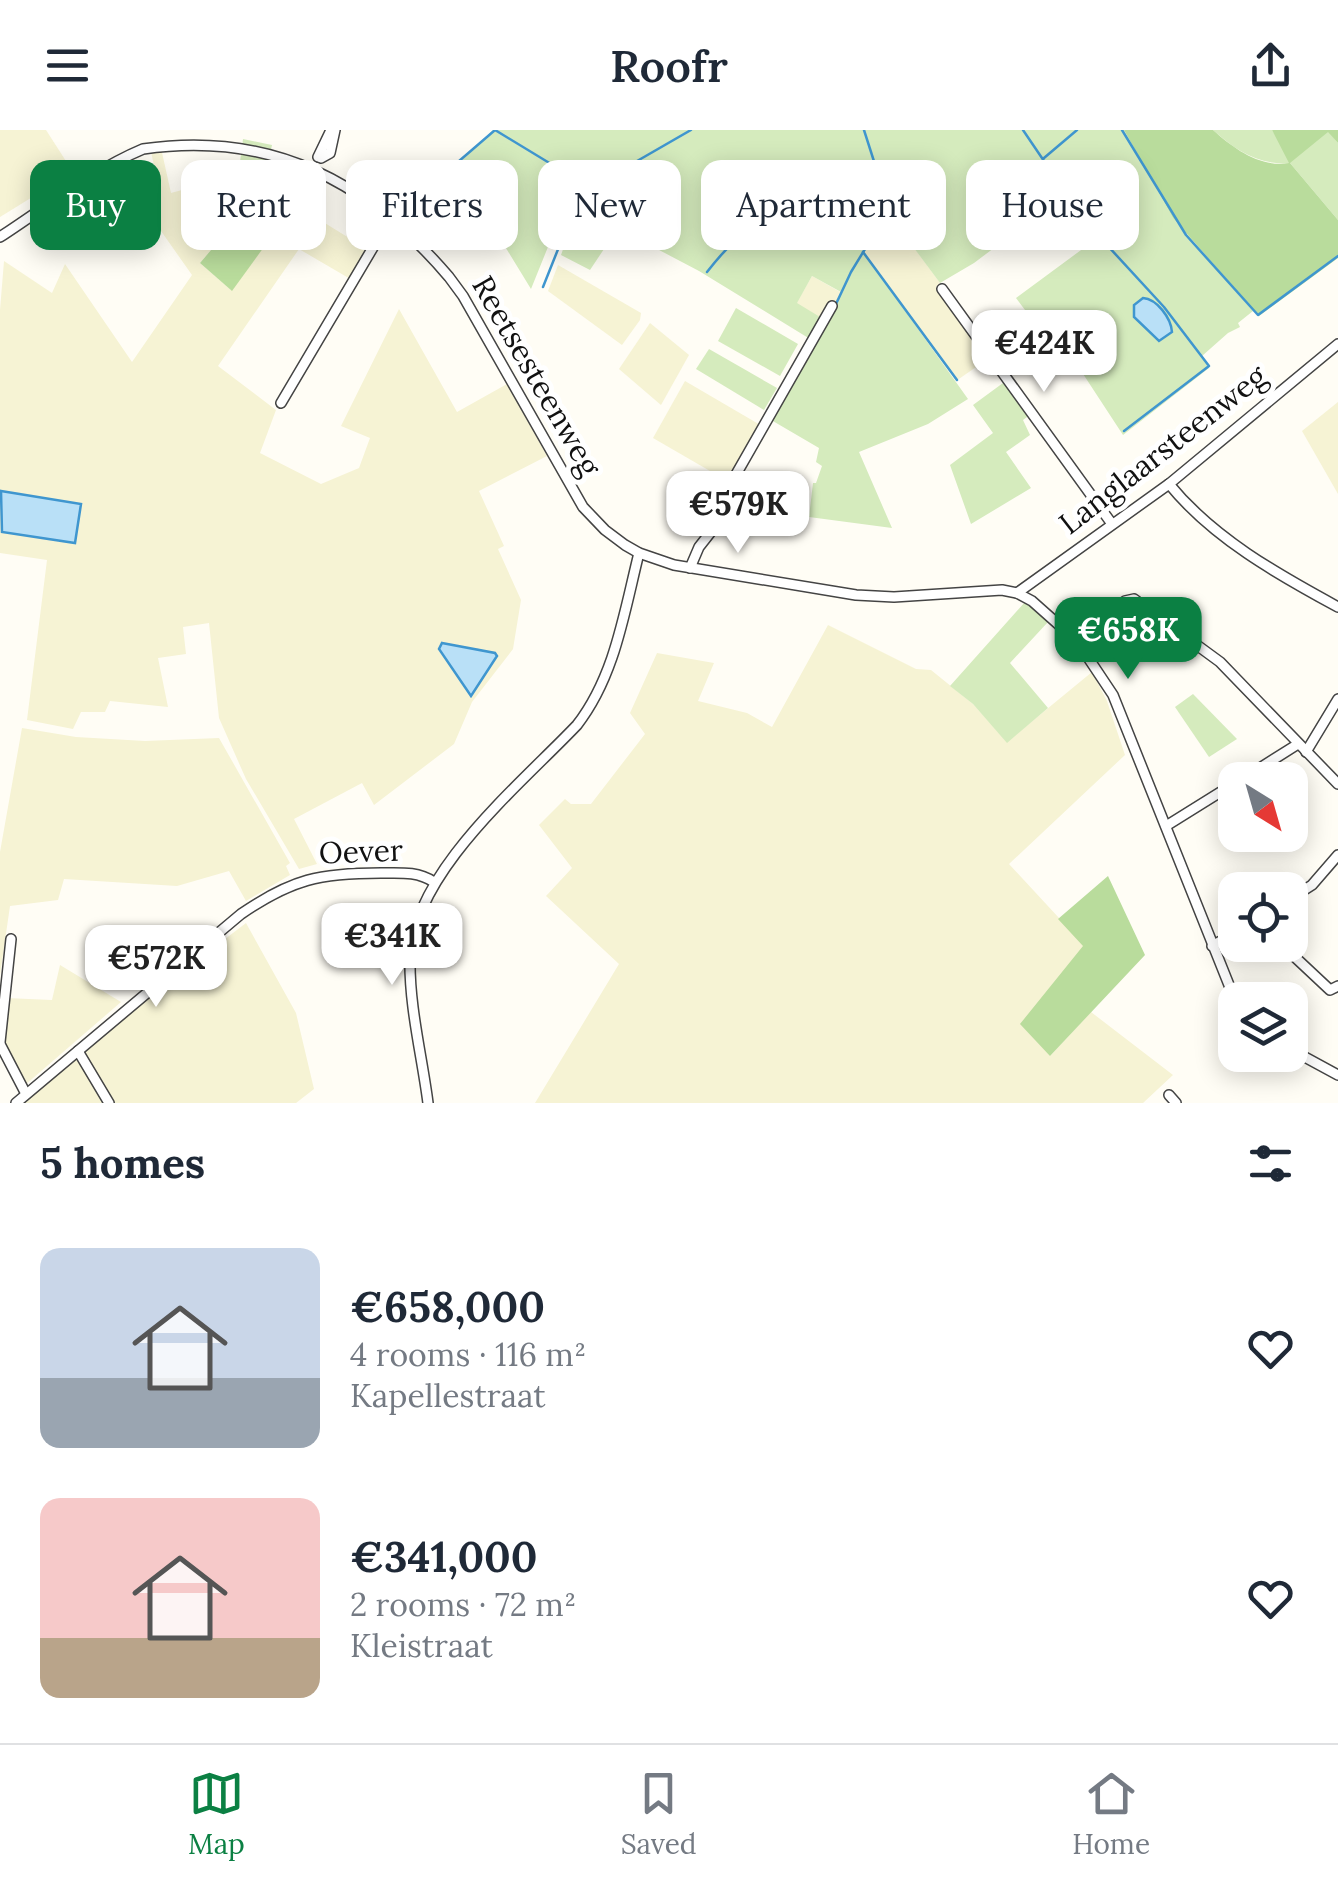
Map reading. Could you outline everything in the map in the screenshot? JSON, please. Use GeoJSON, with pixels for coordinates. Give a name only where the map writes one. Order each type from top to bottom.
{"type":"FeatureCollection","features":[{"type":"Feature","properties":{"kind":"street","name":"Reetsesteenweg"},"geometry":{"type":"LineString","coordinates":[[333,130],[320,153],[346,175]]}},
{"type":"Feature","properties":{"kind":"street"},"geometry":{"type":"LineString","coordinates":[[3,235],[117,162],[166,140],[208,133]]}},
{"type":"Feature","properties":{"kind":"street"},"geometry":{"type":"LineString","coordinates":[[281,403],[371,250]]}},
{"type":"Feature","properties":{"kind":"street","name":"Reetsesteenweg"},"geometry":{"type":"LineString","coordinates":[[425,250],[463,296],[583,506],[605,530],[639,553],[690,568],[856,595],[894,597],[1002,590],[1017,593]]}},
{"type":"Feature","properties":{"kind":"street"},"geometry":{"type":"LineString","coordinates":[[942,290],[1112,524]]}},
{"type":"Feature","properties":{"kind":"street"},"geometry":{"type":"LineString","coordinates":[[690,568],[699,547],[732,505],[736,497],[734,478],[832,306]]}},
{"type":"Feature","properties":{"kind":"street","name":"Langlaarsteenweg"},"geometry":{"type":"LineString","coordinates":[[1017,593],[1168,484],[1338,344]]}},
{"type":"Feature","properties":{"kind":"street"},"geometry":{"type":"LineString","coordinates":[[1168,484],[1213,530],[1338,608]]}},
{"type":"Feature","properties":{"kind":"street","name":"Oever"},"geometry":{"type":"LineString","coordinates":[[16,1103],[241,914],[276,890],[334,873],[413,873],[434,882],[452,857],[577,725],[593,703],[611,662],[639,553]]}},
{"type":"Feature","properties":{"kind":"street"},"geometry":{"type":"LineString","coordinates":[[1017,593],[1041,608],[1077,641],[1113,696],[1227,982]]}},
{"type":"Feature","properties":{"kind":"street"},"geometry":{"type":"LineString","coordinates":[[1077,641],[1125,601],[1134,599],[1220,662],[1338,784]]}},
{"type":"Feature","properties":{"kind":"street"},"geometry":{"type":"LineString","coordinates":[[1276,762],[1302,748],[1338,699]]}},
{"type":"Feature","properties":{"kind":"street"},"geometry":{"type":"LineString","coordinates":[[1166,826],[1218,794]]}},
{"type":"Feature","properties":{"kind":"street"},"geometry":{"type":"LineString","coordinates":[[1308,888],[1338,855]]}},
{"type":"Feature","properties":{"kind":"street"},"geometry":{"type":"LineString","coordinates":[[428,1103],[410,955],[434,882]]}},
{"type":"Feature","properties":{"kind":"street"},"geometry":{"type":"LineString","coordinates":[[11,939],[0,1043],[26,1094]]}},
{"type":"Feature","properties":{"kind":"street"},"geometry":{"type":"LineString","coordinates":[[1212,946],[1218,943]]}},
{"type":"Feature","properties":{"kind":"street"},"geometry":{"type":"LineString","coordinates":[[1300,962],[1330,990],[1338,986]]}},
{"type":"Feature","properties":{"kind":"street"},"geometry":{"type":"LineString","coordinates":[[78,1050],[109,1103]]}},
{"type":"Feature","properties":{"kind":"street"},"geometry":{"type":"LineString","coordinates":[[1308,1058],[1338,1074]]}},
{"type":"Feature","properties":{"kind":"shaded area"},"geometry":{"type":"Polygon","coordinates":[[[0,130],[46,130],[65,160],[30,160],[30,199],[0,217],[0,130]]]}},
{"type":"Feature","properties":{"kind":"shaded area"},"geometry":{"type":"Polygon","coordinates":[[[161,148],[171,193],[181,190],[181,250],[211,250],[200,263],[231,290],[261,250],[298,250],[218,366],[276,410],[260,453],[321,484],[359,468],[370,438],[341,426],[399,309],[457,412],[507,384],[547,456],[479,491],[504,546],[498,549],[521,600],[513,649],[472,702],[454,744],[374,805],[362,783],[294,819],[317,864],[299,869],[246,779],[219,718],[209,623],[183,627],[186,654],[158,658],[168,707],[110,701],[105,712],[81,712],[73,729],[27,720],[47,560],[0,553],[0,310],[4,261],[52,293],[65,264],[132,362],[192,275],[161,231],[161,160],[153,160],[151,152],[161,148]]]}},
{"type":"Feature","properties":{"kind":"shaded area"},"geometry":{"type":"Polygon","coordinates":[[[326,224],[346,236],[346,250],[370,251],[352,280],[301,250],[326,250],[326,224]]]}},
{"type":"Feature","properties":{"kind":"shaded area"},"geometry":{"type":"Polygon","coordinates":[[[916,250],[940,283],[936,287],[989,358],[956,381],[863,253],[916,250]]]}},
{"type":"Feature","properties":{"kind":"shaded area"},"geometry":{"type":"Polygon","coordinates":[[[558,265],[641,313],[622,345],[548,291],[558,265]]]}},
{"type":"Feature","properties":{"kind":"shaded area"},"geometry":{"type":"Polygon","coordinates":[[[812,276],[842,293],[825,321],[796,304],[812,276]]]}},
{"type":"Feature","properties":{"kind":"shaded area"},"geometry":{"type":"Polygon","coordinates":[[[650,323],[689,355],[661,405],[619,369],[650,323]]]}},
{"type":"Feature","properties":{"kind":"shaded area"},"geometry":{"type":"Polygon","coordinates":[[[685,381],[762,426],[729,482],[653,438],[685,381]]]}},
{"type":"Feature","properties":{"kind":"shaded area"},"geometry":{"type":"Polygon","coordinates":[[[1338,402],[1338,494],[1302,431],[1338,402]]]}},
{"type":"Feature","properties":{"kind":"shaded area"},"geometry":{"type":"Polygon","coordinates":[[[828,625],[916,669],[931,670],[973,704],[1007,742],[1092,672],[1107,701],[1125,755],[1009,864],[1084,945],[1050,1056],[1091,1012],[1173,1075],[1143,1103],[535,1103],[619,964],[546,896],[572,868],[539,825],[565,799],[571,804],[591,804],[645,734],[630,713],[657,653],[714,663],[698,701],[747,713],[772,727],[828,625]]]}},
{"type":"Feature","properties":{"kind":"shaded area"},"geometry":{"type":"Polygon","coordinates":[[[22,728],[76,737],[145,741],[219,738],[290,863],[286,866],[290,875],[246,901],[229,871],[177,886],[64,879],[58,900],[10,906],[0,975],[0,852],[22,728]]]}},
{"type":"Feature","properties":{"kind":"shaded area"},"geometry":{"type":"Polygon","coordinates":[[[246,923],[296,1013],[314,1089],[296,1103],[18,1103],[207,942],[212,949],[246,923]]]}},
{"type":"Feature","properties":{"kind":"shaded area"},"geometry":{"type":"Polygon","coordinates":[[[60,965],[121,1002],[25,1085],[3,1046],[6,998],[52,1000],[60,965]]]}},
{"type":"Feature","properties":{"kind":"green space"},"geometry":{"type":"Polygon","coordinates":[[[493,130],[1124,130],[1173,218],[1253,311],[1238,323],[1240,327],[1202,356],[1209,368],[1123,435],[1053,328],[1043,334],[1016,298],[1081,250],[1139,250],[1139,160],[966,160],[966,250],[991,250],[940,283],[915,250],[946,250],[946,160],[701,160],[701,250],[866,250],[864,253],[968,399],[928,424],[859,452],[892,528],[809,517],[813,483],[822,466],[816,462],[819,448],[766,417],[810,339],[659,250],[681,250],[681,160],[538,160],[538,250],[547,250],[531,289],[507,250],[518,250],[518,160],[462,160],[493,130]],[[812,276],[797,303],[825,320],[841,292],[812,276]]]}},
{"type":"Feature","properties":{"kind":"green space"},"geometry":{"type":"Polygon","coordinates":[[[1124,130],[1213,130],[1248,156],[1279,164],[1289,163],[1272,130],[1338,130],[1338,143],[1328,132],[1290,163],[1338,220],[1338,258],[1259,316],[1173,218],[1124,130]]]}},
{"type":"Feature","properties":{"kind":"green space"},"geometry":{"type":"Polygon","coordinates":[[[1213,130],[1272,130],[1282,145],[1328,131],[1338,143],[1338,220],[1290,163],[1268,162],[1248,155],[1213,130]]]}},
{"type":"Feature","properties":{"kind":"green space"},"geometry":{"type":"Polygon","coordinates":[[[243,139],[272,145],[269,160],[240,160],[243,139]]]}},
{"type":"Feature","properties":{"kind":"green space"},"geometry":{"type":"Polygon","coordinates":[[[211,250],[262,250],[232,291],[200,263],[211,250]]]}},
{"type":"Feature","properties":{"kind":"green space"},"geometry":{"type":"Polygon","coordinates":[[[563,250],[603,250],[590,270],[561,255],[563,250]]]}},
{"type":"Feature","properties":{"kind":"green space"},"geometry":{"type":"Polygon","coordinates":[[[736,308],[798,344],[780,376],[718,341],[736,308]]]}},
{"type":"Feature","properties":{"kind":"green space"},"geometry":{"type":"Polygon","coordinates":[[[709,349],[777,388],[764,410],[696,369],[709,349]]]}},
{"type":"Feature","properties":{"kind":"green space"},"geometry":{"type":"Polygon","coordinates":[[[1003,383],[1031,414],[1023,420],[1030,435],[1006,452],[1031,488],[971,524],[950,465],[993,433],[973,405],[1003,383]]]}},
{"type":"Feature","properties":{"kind":"green space"},"geometry":{"type":"Polygon","coordinates":[[[1025,602],[1048,622],[1010,663],[1048,708],[1007,743],[973,704],[950,686],[1025,602]]]}},
{"type":"Feature","properties":{"kind":"green space"},"geometry":{"type":"Polygon","coordinates":[[[1193,694],[1237,739],[1209,757],[1175,707],[1193,694]]]}},
{"type":"Feature","properties":{"kind":"green space"},"geometry":{"type":"Polygon","coordinates":[[[1108,876],[1145,955],[1050,1056],[1020,1024],[1083,946],[1058,919],[1108,876]]]}},
{"type":"Feature","properties":{"kind":"water"},"geometry":{"type":"Polygon","coordinates":[[[1143,298],[1158,306],[1169,321],[1172,332],[1159,341],[1134,317],[1134,305],[1143,298]]]}},
{"type":"Feature","properties":{"kind":"water"},"geometry":{"type":"Polygon","coordinates":[[[1,491],[81,504],[75,543],[2,532],[1,491]]]}},
{"type":"Feature","properties":{"kind":"water"},"geometry":{"type":"Polygon","coordinates":[[[442,643],[497,656],[471,696],[439,649],[442,643]]]}},
{"type":"Feature","properties":{"kind":"waterway"},"geometry":{"type":"LineString","coordinates":[[460,160],[495,130],[544,160]]}},
{"type":"Feature","properties":{"kind":"waterway"},"geometry":{"type":"LineString","coordinates":[[543,287],[584,184],[618,172],[691,130]]}},
{"type":"Feature","properties":{"kind":"waterway"},"geometry":{"type":"LineString","coordinates":[[707,272],[742,234],[769,216],[785,211],[820,210],[874,224],[887,202],[864,130]]}},
{"type":"Feature","properties":{"kind":"waterway"},"geometry":{"type":"LineString","coordinates":[[1023,130],[1084,220],[1164,307],[1209,366],[1124,431]]}},
{"type":"Feature","properties":{"kind":"waterway"},"geometry":{"type":"LineString","coordinates":[[1044,158],[1077,130]]}},
{"type":"Feature","properties":{"kind":"waterway"},"geometry":{"type":"LineString","coordinates":[[1122,130],[1186,235],[1258,315],[1338,256]]}},
{"type":"Feature","properties":{"kind":"waterway"},"geometry":{"type":"LineString","coordinates":[[836,304],[864,250]]}},
{"type":"Feature","properties":{"kind":"waterway"},"geometry":{"type":"LineString","coordinates":[[863,252],[957,380]]}}]}
